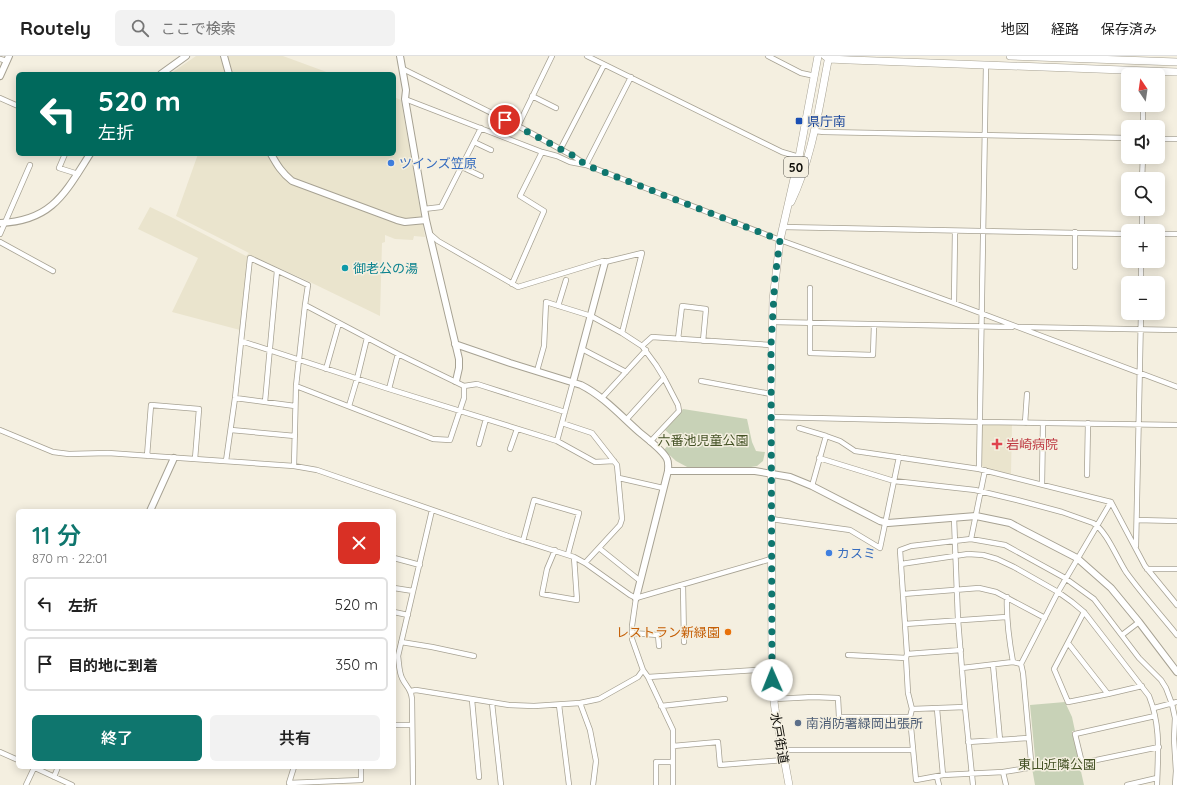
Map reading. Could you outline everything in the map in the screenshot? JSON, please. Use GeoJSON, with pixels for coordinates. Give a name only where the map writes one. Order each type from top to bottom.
{"type":"FeatureCollection","features":[{"type":"Feature","properties":{"kind":"main road","name":"水戸街道"},"geometry":{"type":"LineString","coordinates":[[789,785],[774,699],[772,669],[771,345],[775,278],[780,240],[799,157],[818,56]]}},
{"type":"Feature","properties":{"kind":"main road"},"geometry":{"type":"LineString","coordinates":[[1010,56],[1177,62]]}},
{"type":"Feature","properties":{"kind":"main road","name":"水戸街道"},"geometry":{"type":"LineString","coordinates":[[786,211],[799,186],[815,131],[828,57]]}},
{"type":"Feature","properties":{"kind":"main road","name":"50"},"geometry":{"type":"LineString","coordinates":[[828,57],[1121,72]]}},
{"type":"Feature","properties":{"kind":"main road","name":"50"},"geometry":{"type":"LineString","coordinates":[[1165,72],[1177,72]]}},
{"type":"Feature","properties":{"kind":"street"},"geometry":{"type":"LineString","coordinates":[[164,72],[186,56]]}},
{"type":"Feature","properties":{"kind":"street"},"geometry":{"type":"LineString","coordinates":[[224,56],[228,72]]}},
{"type":"Feature","properties":{"kind":"street"},"geometry":{"type":"LineString","coordinates":[[400,56],[406,90],[405,99],[424,210],[459,359],[459,368],[456,381]]}},
{"type":"Feature","properties":{"kind":"street"},"geometry":{"type":"LineString","coordinates":[[518,126],[552,56]]}},
{"type":"Feature","properties":{"kind":"street"},"geometry":{"type":"LineString","coordinates":[[587,56],[782,152],[799,157]]}},
{"type":"Feature","properties":{"kind":"street"},"geometry":{"type":"LineString","coordinates":[[768,56],[801,73],[815,76]]}},
{"type":"Feature","properties":{"kind":"street"},"geometry":{"type":"LineString","coordinates":[[0,59],[8,59],[0,76]]}},
{"type":"Feature","properties":{"kind":"street"},"geometry":{"type":"LineString","coordinates":[[557,156],[604,65]]}},
{"type":"Feature","properties":{"kind":"street"},"geometry":{"type":"LineString","coordinates":[[979,469],[986,65]]}},
{"type":"Feature","properties":{"kind":"street"},"geometry":{"type":"LineString","coordinates":[[403,69],[518,126],[574,156],[586,165]]}},
{"type":"Feature","properties":{"kind":"street"},"geometry":{"type":"LineString","coordinates":[[586,165],[631,77]]}},
{"type":"Feature","properties":{"kind":"street"},"geometry":{"type":"LineString","coordinates":[[532,96],[556,108]]}},
{"type":"Feature","properties":{"kind":"street"},"geometry":{"type":"LineString","coordinates":[[0,98],[16,105]]}},
{"type":"Feature","properties":{"kind":"street"},"geometry":{"type":"LineString","coordinates":[[405,99],[542,152],[557,156],[570,162],[586,165],[780,240],[954,303],[1177,387]]}},
{"type":"Feature","properties":{"kind":"street"},"geometry":{"type":"LineString","coordinates":[[424,210],[441,207],[481,128]]}},
{"type":"Feature","properties":{"kind":"street"},"geometry":{"type":"LineString","coordinates":[[815,131],[1121,138]]}},
{"type":"Feature","properties":{"kind":"street"},"geometry":{"type":"LineString","coordinates":[[1165,139],[1177,139]]}},
{"type":"Feature","properties":{"kind":"street"},"geometry":{"type":"LineString","coordinates":[[474,142],[491,150]]}},
{"type":"Feature","properties":{"kind":"street"},"geometry":{"type":"LineString","coordinates":[[512,284],[544,211],[520,196],[542,152]]}},
{"type":"Feature","properties":{"kind":"street"},"geometry":{"type":"LineString","coordinates":[[64,156],[59,168],[78,174]]}},
{"type":"Feature","properties":{"kind":"street"},"geometry":{"type":"LineString","coordinates":[[3,223],[25,220],[48,208],[63,195],[89,156]]}},
{"type":"Feature","properties":{"kind":"street"},"geometry":{"type":"LineString","coordinates":[[272,156],[279,168],[292,181],[397,220],[405,222],[426,220]]}},
{"type":"Feature","properties":{"kind":"street"},"geometry":{"type":"LineString","coordinates":[[0,234],[3,223],[30,165]]}},
{"type":"Feature","properties":{"kind":"street"},"geometry":{"type":"LineString","coordinates":[[462,167],[481,176]]}},
{"type":"Feature","properties":{"kind":"street"},"geometry":{"type":"LineString","coordinates":[[783,227],[1121,234]]}},
{"type":"Feature","properties":{"kind":"street"},"geometry":{"type":"LineString","coordinates":[[954,303],[955,231]]}},
{"type":"Feature","properties":{"kind":"street"},"geometry":{"type":"LineString","coordinates":[[1075,232],[1075,267]]}},
{"type":"Feature","properties":{"kind":"street"},"geometry":{"type":"LineString","coordinates":[[430,234],[444,245],[518,287],[603,261],[605,262],[642,253],[622,333]]}},
{"type":"Feature","properties":{"kind":"street"},"geometry":{"type":"LineString","coordinates":[[1165,234],[1177,234]]}},
{"type":"Feature","properties":{"kind":"street"},"geometry":{"type":"LineString","coordinates":[[0,242],[53,270]]}},
{"type":"Feature","properties":{"kind":"street"},"geometry":{"type":"LineString","coordinates":[[226,461],[235,398],[250,258],[308,285],[298,359],[295,406],[294,466]]}},
{"type":"Feature","properties":{"kind":"street"},"geometry":{"type":"LineString","coordinates":[[557,442],[605,262]]}},
{"type":"Feature","properties":{"kind":"street"},"geometry":{"type":"LineString","coordinates":[[265,402],[277,270]]}},
{"type":"Feature","properties":{"kind":"street"},"geometry":{"type":"LineString","coordinates":[[558,306],[566,280]]}},
{"type":"Feature","properties":{"kind":"street"},"geometry":{"type":"LineString","coordinates":[[810,288],[810,354],[873,355],[874,325]]}},
{"type":"Feature","properties":{"kind":"street"},"geometry":{"type":"LineString","coordinates":[[537,371],[544,346],[546,302],[591,316],[622,333],[646,350],[664,378],[678,405],[679,412],[650,442]]}},
{"type":"Feature","properties":{"kind":"street"},"geometry":{"type":"LineString","coordinates":[[305,305],[398,354],[464,386],[477,384],[565,412]]}},
{"type":"Feature","properties":{"kind":"street"},"geometry":{"type":"LineString","coordinates":[[678,339],[682,306],[706,309],[703,341]]}},
{"type":"Feature","properties":{"kind":"street"},"geometry":{"type":"LineString","coordinates":[[1136,548],[1141,320]]}},
{"type":"Feature","properties":{"kind":"street"},"geometry":{"type":"LineString","coordinates":[[772,322],[1177,330]]}},
{"type":"Feature","properties":{"kind":"street"},"geometry":{"type":"LineString","coordinates":[[326,369],[339,323]]}},
{"type":"Feature","properties":{"kind":"street"},"geometry":{"type":"LineString","coordinates":[[642,346],[652,337],[771,345]]}},
{"type":"Feature","properties":{"kind":"street"},"geometry":{"type":"LineString","coordinates":[[349,406],[367,338]]}},
{"type":"Feature","properties":{"kind":"street"},"geometry":{"type":"LineString","coordinates":[[241,342],[557,442],[595,462],[614,460]]}},
{"type":"Feature","properties":{"kind":"street"},"geometry":{"type":"LineString","coordinates":[[455,344],[573,382],[589,389],[602,398],[650,442],[667,460],[668,471],[636,598],[632,639],[643,670],[648,677],[673,730],[673,785]]}},
{"type":"Feature","properties":{"kind":"street"},"geometry":{"type":"LineString","coordinates":[[582,349],[626,372]]}},
{"type":"Feature","properties":{"kind":"street"},"geometry":{"type":"LineString","coordinates":[[602,398],[646,350]]}},
{"type":"Feature","properties":{"kind":"street"},"geometry":{"type":"LineString","coordinates":[[389,389],[398,354]]}},
{"type":"Feature","properties":{"kind":"street"},"geometry":{"type":"LineString","coordinates":[[626,420],[664,378]]}},
{"type":"Feature","properties":{"kind":"street"},"geometry":{"type":"LineString","coordinates":[[702,381],[771,394]]}},
{"type":"Feature","properties":{"kind":"street"},"geometry":{"type":"LineString","coordinates":[[296,386],[433,439],[450,440],[464,398],[464,386]]}},
{"type":"Feature","properties":{"kind":"street"},"geometry":{"type":"LineString","coordinates":[[1026,423],[1027,394]]}},
{"type":"Feature","properties":{"kind":"street"},"geometry":{"type":"LineString","coordinates":[[235,398],[295,406]]}},
{"type":"Feature","properties":{"kind":"street"},"geometry":{"type":"LineString","coordinates":[[147,456],[151,405],[199,409],[195,459]]}},
{"type":"Feature","properties":{"kind":"street"},"geometry":{"type":"LineString","coordinates":[[771,417],[1177,425]]}},
{"type":"Feature","properties":{"kind":"street"},"geometry":{"type":"LineString","coordinates":[[479,444],[486,419]]}},
{"type":"Feature","properties":{"kind":"street"},"geometry":{"type":"LineString","coordinates":[[1042,484],[1043,423]]}},
{"type":"Feature","properties":{"kind":"street"},"geometry":{"type":"LineString","coordinates":[[1087,475],[1088,423]]}},
{"type":"Feature","properties":{"kind":"street"},"geometry":{"type":"LineString","coordinates":[[562,424],[592,433],[617,465],[622,519],[620,525],[585,563]]}},
{"type":"Feature","properties":{"kind":"street"},"geometry":{"type":"LineString","coordinates":[[799,428],[840,441],[855,451],[985,470],[1111,502],[1147,569],[1177,605]]}},
{"type":"Feature","properties":{"kind":"street"},"geometry":{"type":"LineString","coordinates":[[510,449],[517,429]]}},
{"type":"Feature","properties":{"kind":"street"},"geometry":{"type":"LineString","coordinates":[[0,430],[53,452],[69,454],[108,453],[226,461],[294,466],[316,470],[522,541],[574,556],[636,598],[771,559]]}},
{"type":"Feature","properties":{"kind":"street"},"geometry":{"type":"LineString","coordinates":[[231,430],[295,436]]}},
{"type":"Feature","properties":{"kind":"street"},"geometry":{"type":"LineString","coordinates":[[812,486],[826,436]]}},
{"type":"Feature","properties":{"kind":"street"},"geometry":{"type":"LineString","coordinates":[[771,519],[850,530],[880,548],[899,457]]}},
{"type":"Feature","properties":{"kind":"street"},"geometry":{"type":"LineString","coordinates":[[151,509],[174,458]]}},
{"type":"Feature","properties":{"kind":"street"},"geometry":{"type":"LineString","coordinates":[[819,458],[894,481],[980,491],[1062,512],[1098,526],[1126,572],[1177,635]]}},
{"type":"Feature","properties":{"kind":"street"},"geometry":{"type":"LineString","coordinates":[[971,539],[985,470]]}},
{"type":"Feature","properties":{"kind":"street"},"geometry":{"type":"LineString","coordinates":[[668,471],[755,471],[771,475],[790,477],[812,486],[880,521],[885,522],[895,523],[976,516],[1010,523],[1077,558],[1112,588],[1177,672]]}},
{"type":"Feature","properties":{"kind":"street"},"geometry":{"type":"LineString","coordinates":[[619,478],[663,488]]}},
{"type":"Feature","properties":{"kind":"street"},"geometry":{"type":"LineString","coordinates":[[522,541],[534,500],[542,502],[579,513],[568,554]]}},
{"type":"Feature","properties":{"kind":"street"},"geometry":{"type":"LineString","coordinates":[[1111,502],[1098,526],[1065,578],[1021,664],[1031,761],[1028,768],[1003,772],[943,775],[916,780],[910,718],[912,709],[908,693],[900,550],[910,546],[971,539],[1005,545],[1065,578],[1094,599],[1139,658],[1161,680],[1175,703],[1174,739],[1176,781]]}},
{"type":"Feature","properties":{"kind":"street"},"geometry":{"type":"LineString","coordinates":[[413,785],[411,691],[402,678],[398,656],[432,510]]}},
{"type":"Feature","properties":{"kind":"street"},"geometry":{"type":"LineString","coordinates":[[954,518],[958,620],[972,785]]}},
{"type":"Feature","properties":{"kind":"street"},"geometry":{"type":"LineString","coordinates":[[1137,520],[1177,521]]}},
{"type":"Feature","properties":{"kind":"street"},"geometry":{"type":"LineString","coordinates":[[599,548],[640,580]]}},
{"type":"Feature","properties":{"kind":"street"},"geometry":{"type":"LineString","coordinates":[[555,550],[548,569],[542,594],[577,600],[574,556]]}},
{"type":"Feature","properties":{"kind":"street"},"geometry":{"type":"LineString","coordinates":[[901,564],[968,554],[997,559],[1058,592],[1084,612],[1149,696],[1156,716],[1159,747],[1157,785]]}},
{"type":"Feature","properties":{"kind":"street"},"geometry":{"type":"LineString","coordinates":[[396,559],[420,565]]}},
{"type":"Feature","properties":{"kind":"street"},"geometry":{"type":"LineString","coordinates":[[1147,569],[1177,569]]}},
{"type":"Feature","properties":{"kind":"street"},"geometry":{"type":"LineString","coordinates":[[682,585],[684,642]]}},
{"type":"Feature","properties":{"kind":"street"},"geometry":{"type":"LineString","coordinates":[[396,588],[413,591]]}},
{"type":"Feature","properties":{"kind":"street"},"geometry":{"type":"LineString","coordinates":[[903,594],[978,588],[996,592],[1045,618]]}},
{"type":"Feature","properties":{"kind":"street"},"geometry":{"type":"LineString","coordinates":[[1007,597],[1006,617],[1013,662]]}},
{"type":"Feature","properties":{"kind":"street"},"geometry":{"type":"LineString","coordinates":[[396,612],[408,615]]}},
{"type":"Feature","properties":{"kind":"street"},"geometry":{"type":"LineString","coordinates":[[1084,612],[1054,669],[1068,702],[1142,686]]}},
{"type":"Feature","properties":{"kind":"street"},"geometry":{"type":"LineString","coordinates":[[905,624],[1006,617]]}},
{"type":"Feature","properties":{"kind":"street"},"geometry":{"type":"LineString","coordinates":[[1122,635],[1139,622]]}},
{"type":"Feature","properties":{"kind":"street"},"geometry":{"type":"LineString","coordinates":[[632,634],[658,635],[659,646]]}},
{"type":"Feature","properties":{"kind":"street"},"geometry":{"type":"LineString","coordinates":[[401,642],[474,656]]}},
{"type":"Feature","properties":{"kind":"street"},"geometry":{"type":"LineString","coordinates":[[1068,643],[1108,694]]}},
{"type":"Feature","properties":{"kind":"street"},"geometry":{"type":"LineString","coordinates":[[848,655],[906,656],[961,650]]}},
{"type":"Feature","properties":{"kind":"street"},"geometry":{"type":"LineString","coordinates":[[962,668],[1013,662],[1021,664]]}},
{"type":"Feature","properties":{"kind":"street"},"geometry":{"type":"LineString","coordinates":[[993,665],[1000,740]]}},
{"type":"Feature","properties":{"kind":"street"},"geometry":{"type":"LineString","coordinates":[[648,677],[772,669]]}},
{"type":"Feature","properties":{"kind":"street"},"geometry":{"type":"LineString","coordinates":[[411,691],[416,690],[492,704],[523,706],[559,705],[580,703],[599,698],[638,677],[643,670]]}},
{"type":"Feature","properties":{"kind":"street"},"geometry":{"type":"LineString","coordinates":[[774,699],[813,697],[838,698],[839,717],[910,718]]}},
{"type":"Feature","properties":{"kind":"street"},"geometry":{"type":"LineString","coordinates":[[661,706],[725,699]]}},
{"type":"Feature","properties":{"kind":"street"},"geometry":{"type":"LineString","coordinates":[[472,700],[479,777]]}},
{"type":"Feature","properties":{"kind":"street"},"geometry":{"type":"LineString","coordinates":[[580,703],[590,730],[596,761],[593,785]]}},
{"type":"Feature","properties":{"kind":"street"},"geometry":{"type":"LineString","coordinates":[[1154,708],[1175,703]]}},
{"type":"Feature","properties":{"kind":"street"},"geometry":{"type":"LineString","coordinates":[[492,704],[501,785]]}},
{"type":"Feature","properties":{"kind":"street"},"geometry":{"type":"LineString","coordinates":[[559,705],[569,785]]}},
{"type":"Feature","properties":{"kind":"street"},"geometry":{"type":"LineString","coordinates":[[912,709],[937,709],[965,706]]}},
{"type":"Feature","properties":{"kind":"street"},"geometry":{"type":"LineString","coordinates":[[937,709],[943,775]]}},
{"type":"Feature","properties":{"kind":"street"},"geometry":{"type":"LineString","coordinates":[[1156,716],[1075,734],[1082,763],[1159,747]]}},
{"type":"Feature","properties":{"kind":"street"},"geometry":{"type":"LineString","coordinates":[[396,725],[412,725]]}},
{"type":"Feature","properties":{"kind":"street"},"geometry":{"type":"LineString","coordinates":[[968,742],[1028,738]]}},
{"type":"Feature","properties":{"kind":"street"},"geometry":{"type":"LineString","coordinates":[[673,746],[718,742],[720,764],[784,760]]}},
{"type":"Feature","properties":{"kind":"street"},"geometry":{"type":"LineString","coordinates":[[782,750],[913,750]]}},
{"type":"Feature","properties":{"kind":"street"},"geometry":{"type":"LineString","coordinates":[[0,752],[16,759]]}},
{"type":"Feature","properties":{"kind":"street"},"geometry":{"type":"LineString","coordinates":[[656,785],[656,762],[673,762]]}},
{"type":"Feature","properties":{"kind":"street"},"geometry":{"type":"LineString","coordinates":[[26,785],[33,769]]}},
{"type":"Feature","properties":{"kind":"street"},"geometry":{"type":"LineString","coordinates":[[38,769],[72,785]]}},
{"type":"Feature","properties":{"kind":"street"},"geometry":{"type":"LineString","coordinates":[[54,776],[57,769]]}},
{"type":"Feature","properties":{"kind":"street"},"geometry":{"type":"LineString","coordinates":[[293,769],[289,783],[361,780],[361,769]]}},
{"type":"Feature","properties":{"kind":"street"},"geometry":{"type":"LineString","coordinates":[[1003,772],[1006,785]]}},
{"type":"Feature","properties":{"kind":"street"},"geometry":{"type":"LineString","coordinates":[[937,777],[939,785]]}},
{"type":"Feature","properties":{"kind":"street"},"geometry":{"type":"LineString","coordinates":[[1127,785],[1157,778]]}},
{"type":"Feature","properties":{"kind":"shaded area"},"geometry":{"type":"Polygon","coordinates":[[[196,56],[283,56],[327,72],[173,72],[196,56]]]}},
{"type":"Feature","properties":{"kind":"shaded area"},"geometry":{"type":"Polygon","coordinates":[[[396,98],[401,100],[425,237],[414,236],[413,240],[395,239],[385,235],[385,242],[382,243],[380,316],[250,255],[248,256],[240,330],[172,312],[198,258],[138,229],[150,207],[246,256],[249,253],[176,216],[197,156],[396,156],[396,98]]]}},
{"type":"Feature","properties":{"kind":"shaded area","name":"岩崎病院"},"geometry":{"type":"Polygon","coordinates":[[[982,424],[1012,424],[1011,474],[984,468],[981,465],[982,424]]]}},
{"type":"Feature","properties":{"kind":"green space","name":"六番池児童公園"},"geometry":{"type":"Polygon","coordinates":[[[683,409],[747,419],[752,442],[756,451],[765,452],[763,461],[757,466],[751,467],[689,468],[676,461],[664,450],[674,438],[665,430],[683,409]]]}},
{"type":"Feature","properties":{"kind":"green space","name":"東山近隣公園"},"geometry":{"type":"Polygon","coordinates":[[[1065,702],[1072,717],[1075,731],[1072,731],[1084,785],[1035,785],[1032,768],[1036,767],[1030,705],[1065,702]]]}},
{"type":"Feature","properties":{"kind":"place","name":"県庁南"},"geometry":{"type":"Point","coordinates":[799,121]}},
{"type":"Feature","properties":{"kind":"place","name":"ツインズ笠原"},"geometry":{"type":"Point","coordinates":[391,163]}},
{"type":"Feature","properties":{"kind":"place","name":"御老公の湯"},"geometry":{"type":"Point","coordinates":[345,268]}},
{"type":"Feature","properties":{"kind":"place","name":"岩崎病院"},"geometry":{"type":"Point","coordinates":[997,444]}},
{"type":"Feature","properties":{"kind":"place","name":"カスミ"},"geometry":{"type":"Point","coordinates":[829,553]}},
{"type":"Feature","properties":{"kind":"place","name":"レストラン新緑園"},"geometry":{"type":"Point","coordinates":[728,632]}},
{"type":"Feature","properties":{"kind":"place","name":"南消防署緑岡出張所"},"geometry":{"type":"Point","coordinates":[798,723]}},
{"type":"Feature","properties":{"kind":"route"},"geometry":{"type":"LineString","coordinates":[[505,120],[574,156],[586,165],[780,240],[772,311],[771,345],[772,680]]}}]}
